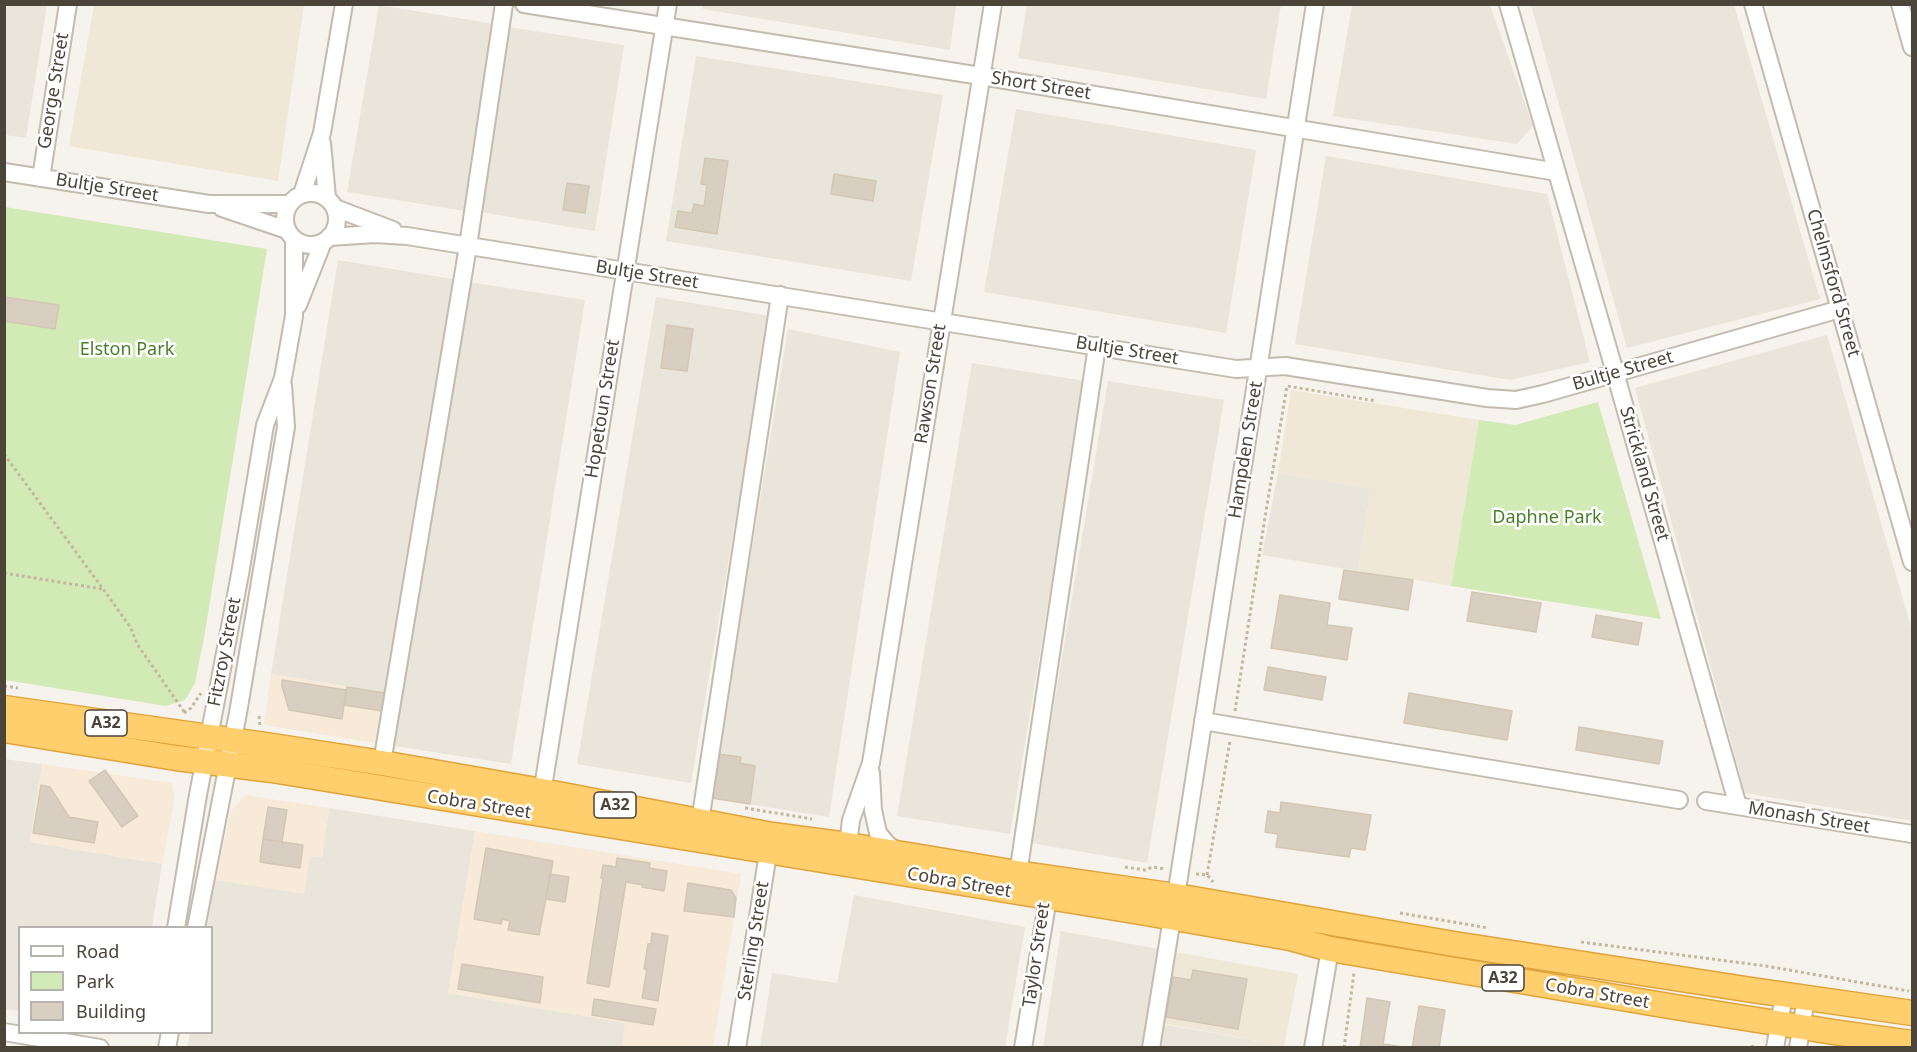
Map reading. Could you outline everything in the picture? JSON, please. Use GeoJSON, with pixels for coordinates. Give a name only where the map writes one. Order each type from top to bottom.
{"type":"FeatureCollection","features":[{"type":"Feature","properties":{"kind":"highway","name":"Cobra Street"},"geometry":{"type":"LineString","coordinates":[[4,708],[233,740],[382,764],[540,803],[770,844],[909,865],[1021,874],[1174,907],[1330,949],[1793,1033],[1912,1043]]}},
{"type":"Feature","properties":{"kind":"highway","name":"Cobra Street"},"geometry":{"type":"LineString","coordinates":[[4,730],[228,765],[700,822],[770,844],[848,845],[909,865],[1048,898],[1140,912],[1174,907],[1275,914],[1454,944],[1912,1013]]}},
{"type":"Feature","properties":{"kind":"highway"},"geometry":{"type":"LineString","coordinates":[[1275,914],[1315,927],[1323,933],[1330,949]]}},
{"type":"Feature","properties":{"kind":"street","name":"George Street"},"geometry":{"type":"LineString","coordinates":[[41,178],[68,4]]}},
{"type":"Feature","properties":{"kind":"street"},"geometry":{"type":"LineString","coordinates":[[322,134],[331,203],[337,220],[336,226],[326,239],[308,245],[290,234],[284,216],[295,199],[322,134],[344,4]]}},
{"type":"Feature","properties":{"kind":"street"},"geometry":{"type":"LineString","coordinates":[[382,764],[468,246],[504,4]]}},
{"type":"Feature","properties":{"kind":"street","name":"Short Street"},"geometry":{"type":"LineString","coordinates":[[524,4],[981,76],[1557,172]]}},
{"type":"Feature","properties":{"kind":"street","name":"Hopetoun Street"},"geometry":{"type":"LineString","coordinates":[[540,803],[668,4]]}},
{"type":"Feature","properties":{"kind":"street","name":"Rawson Street"},"geometry":{"type":"LineString","coordinates":[[848,845],[852,820],[871,763],[993,4]]}},
{"type":"Feature","properties":{"kind":"street","name":"Hampden Street"},"geometry":{"type":"LineString","coordinates":[[1151,1047],[1315,4]]}},
{"type":"Feature","properties":{"kind":"street","name":"Strickland Street"},"geometry":{"type":"LineString","coordinates":[[1508,4],[1738,806]]}},
{"type":"Feature","properties":{"kind":"street","name":"Chelmsford Street"},"geometry":{"type":"LineString","coordinates":[[1753,4],[1912,562]]}},
{"type":"Feature","properties":{"kind":"street"},"geometry":{"type":"LineString","coordinates":[[1900,4],[1912,47]]}},
{"type":"Feature","properties":{"kind":"street","name":"Bultje Street"},"geometry":{"type":"LineString","coordinates":[[4,172],[209,204],[290,234]]}},
{"type":"Feature","properties":{"kind":"street"},"geometry":{"type":"LineString","coordinates":[[295,199],[319,194],[331,203]]}},
{"type":"Feature","properties":{"kind":"street","name":"Bultje Street"},"geometry":{"type":"LineString","coordinates":[[209,204],[295,199]]}},
{"type":"Feature","properties":{"kind":"street","name":"Bultje Street"},"geometry":{"type":"LineString","coordinates":[[331,203],[407,236]]}},
{"type":"Feature","properties":{"kind":"street","name":"Fitzroy Street"},"geometry":{"type":"LineString","coordinates":[[290,234],[294,316]]}},
{"type":"Feature","properties":{"kind":"street","name":"Bultje Street"},"geometry":{"type":"LineString","coordinates":[[326,239],[375,234],[407,236],[1236,369],[1285,366],[1487,398],[1516,400],[1840,309]]}},
{"type":"Feature","properties":{"kind":"street","name":"Fitzroy Street"},"geometry":{"type":"LineString","coordinates":[[176,926],[265,426],[283,378],[294,316],[326,239]]}},
{"type":"Feature","properties":{"kind":"street"},"geometry":{"type":"LineString","coordinates":[[700,822],[780,295]]}},
{"type":"Feature","properties":{"kind":"street"},"geometry":{"type":"LineString","coordinates":[[1021,874],[1097,346]]}},
{"type":"Feature","properties":{"kind":"street","name":"Fitzroy Street"},"geometry":{"type":"LineString","coordinates":[[196,926],[233,740],[286,427],[283,378]]}},
{"type":"Feature","properties":{"kind":"street"},"geometry":{"type":"LineString","coordinates":[[1203,721],[1679,800]]}},
{"type":"Feature","properties":{"kind":"street","name":"Rawson Street"},"geometry":{"type":"LineString","coordinates":[[871,763],[873,810],[878,833],[909,865]]}},
{"type":"Feature","properties":{"kind":"street","name":"Monash Street"},"geometry":{"type":"LineString","coordinates":[[1706,801],[1912,834]]}},
{"type":"Feature","properties":{"kind":"street","name":"Sterling Street"},"geometry":{"type":"LineString","coordinates":[[737,1047],[770,844]]}},
{"type":"Feature","properties":{"kind":"street","name":"Taylor Street"},"geometry":{"type":"LineString","coordinates":[[1021,874],[1041,884],[1048,898],[1023,1047]]}},
{"type":"Feature","properties":{"kind":"street"},"geometry":{"type":"LineString","coordinates":[[1313,1047],[1330,949]]}},
{"type":"Feature","properties":{"kind":"street"},"geometry":{"type":"LineString","coordinates":[[1775,1047],[1793,1033],[1795,996]]}},
{"type":"Feature","properties":{"kind":"street"},"geometry":{"type":"LineString","coordinates":[[4,1032],[100,1047]]}},
{"type":"Feature","properties":{"kind":"path"},"geometry":{"type":"LineString","coordinates":[[1235,711],[1287,386],[1376,401]]}},
{"type":"Feature","properties":{"kind":"path"},"geometry":{"type":"LineString","coordinates":[[4,454],[131,628],[137,644],[185,713],[191,708]]}},
{"type":"Feature","properties":{"kind":"path"},"geometry":{"type":"LineString","coordinates":[[4,573],[102,589]]}},
{"type":"Feature","properties":{"kind":"path"},"geometry":{"type":"LineString","coordinates":[[1223,884],[1212,882],[1207,875],[1231,734]]}},
{"type":"Feature","properties":{"kind":"path"},"geometry":{"type":"LineString","coordinates":[[1123,867],[1145,870],[1152,867],[1207,875]]}},
{"type":"Feature","properties":{"kind":"path"},"geometry":{"type":"LineString","coordinates":[[1390,911],[1494,929]]}},
{"type":"Feature","properties":{"kind":"path"},"geometry":{"type":"LineString","coordinates":[[1575,941],[1766,966],[1912,992]]}},
{"type":"Feature","properties":{"kind":"path"},"geometry":{"type":"LineString","coordinates":[[1344,1047],[1354,973]]}},
{"type":"Feature","properties":{"kind":"shaded area"},"geometry":{"type":"Polygon","coordinates":[[[703,4],[956,5],[950,50],[703,9],[703,4]]]}},
{"type":"Feature","properties":{"kind":"shaded area"},"geometry":{"type":"Polygon","coordinates":[[[4,5],[47,5],[26,138],[5,135],[4,5]]]}},
{"type":"Feature","properties":{"kind":"shaded area"},"geometry":{"type":"Polygon","coordinates":[[[94,5],[304,5],[278,181],[69,146],[94,5]]]}},
{"type":"Feature","properties":{"kind":"shaded area"},"geometry":{"type":"Polygon","coordinates":[[[379,5],[494,24],[465,211],[347,192],[379,5]]]}},
{"type":"Feature","properties":{"kind":"shaded area"},"geometry":{"type":"Polygon","coordinates":[[[1027,5],[1281,5],[1266,99],[1018,58],[1027,5]]]}},
{"type":"Feature","properties":{"kind":"shaded area"},"geometry":{"type":"Polygon","coordinates":[[[1352,5],[1490,5],[1533,126],[1517,144],[1333,116],[1352,5]]]}},
{"type":"Feature","properties":{"kind":"shaded area"},"geometry":{"type":"Polygon","coordinates":[[[1531,5],[1734,5],[1820,299],[1627,348],[1531,5]]]}},
{"type":"Feature","properties":{"kind":"shaded area"},"geometry":{"type":"Polygon","coordinates":[[[508,27],[624,45],[595,231],[480,212],[508,27]]]}},
{"type":"Feature","properties":{"kind":"shaded area"},"geometry":{"type":"Polygon","coordinates":[[[696,56],[943,95],[911,281],[666,241],[696,56]]]}},
{"type":"Feature","properties":{"kind":"shaded area"},"geometry":{"type":"Polygon","coordinates":[[[1016,109],[1256,150],[1226,333],[984,292],[1016,109]]]}},
{"type":"Feature","properties":{"kind":"shaded area"},"geometry":{"type":"Polygon","coordinates":[[[1326,156],[1547,194],[1590,362],[1510,380],[1295,344],[1326,156]]]}},
{"type":"Feature","properties":{"kind":"shaded area"},"geometry":{"type":"Polygon","coordinates":[[[338,260],[453,279],[388,693],[271,674],[338,260]]]}},
{"type":"Feature","properties":{"kind":"shaded area"},"geometry":{"type":"Polygon","coordinates":[[[469,282],[585,300],[511,764],[394,746],[469,282]]]}},
{"type":"Feature","properties":{"kind":"shaded area"},"geometry":{"type":"Polygon","coordinates":[[[656,297],[770,316],[691,783],[577,764],[656,297]]]}},
{"type":"Feature","properties":{"kind":"shaded area"},"geometry":{"type":"Polygon","coordinates":[[[788,329],[900,352],[829,817],[711,798],[788,329]]]}},
{"type":"Feature","properties":{"kind":"shaded area"},"geometry":{"type":"Polygon","coordinates":[[[1827,335],[1912,631],[1912,821],[1745,793],[1635,388],[1827,335]]]}},
{"type":"Feature","properties":{"kind":"shaded area"},"geometry":{"type":"Polygon","coordinates":[[[972,363],[1085,381],[1010,834],[897,816],[972,363]]]}},
{"type":"Feature","properties":{"kind":"shaded area"},"geometry":{"type":"Polygon","coordinates":[[[1108,381],[1224,400],[1147,863],[1031,843],[1108,381]]]}},
{"type":"Feature","properties":{"kind":"shaded area"},"geometry":{"type":"Polygon","coordinates":[[[1291,390],[1479,420],[1451,586],[1358,571],[1371,488],[1278,473],[1291,390]]]}},
{"type":"Feature","properties":{"kind":"shaded area"},"geometry":{"type":"Polygon","coordinates":[[[1278,473],[1371,488],[1358,571],[1262,555],[1278,473]]]}},
{"type":"Feature","properties":{"kind":"shaded area"},"geometry":{"type":"Polygon","coordinates":[[[271,674],[388,693],[380,744],[264,725],[271,674]]]}},
{"type":"Feature","properties":{"kind":"shaded area"},"geometry":{"type":"Polygon","coordinates":[[[4,759],[42,764],[30,842],[162,864],[152,926],[18,926],[18,1011],[5,1009],[4,759]]]}},
{"type":"Feature","properties":{"kind":"shaded area"},"geometry":{"type":"Polygon","coordinates":[[[42,764],[171,783],[174,802],[162,864],[30,842],[42,764]]]}},
{"type":"Feature","properties":{"kind":"shaded area"},"geometry":{"type":"Polygon","coordinates":[[[245,795],[329,808],[322,858],[310,856],[304,894],[215,880],[231,811],[245,795]]]}},
{"type":"Feature","properties":{"kind":"shaded area"},"geometry":{"type":"Polygon","coordinates":[[[329,808],[475,831],[448,993],[626,1023],[622,1047],[187,1048],[190,1034],[213,1034],[213,926],[207,926],[215,880],[304,893],[310,856],[322,857],[329,808]]]}},
{"type":"Feature","properties":{"kind":"shaded area"},"geometry":{"type":"Polygon","coordinates":[[[475,831],[741,874],[713,1047],[622,1047],[625,1023],[448,993],[475,831]]]}},
{"type":"Feature","properties":{"kind":"shaded area"},"geometry":{"type":"Polygon","coordinates":[[[854,895],[1025,927],[1005,1047],[760,1047],[772,973],[837,983],[854,895]]]}},
{"type":"Feature","properties":{"kind":"shaded area"},"geometry":{"type":"Polygon","coordinates":[[[1061,931],[1164,950],[1151,1022],[1284,1046],[1284,1048],[1043,1048],[1061,931]]]}},
{"type":"Feature","properties":{"kind":"shaded area"},"geometry":{"type":"Polygon","coordinates":[[[1164,950],[1298,974],[1284,1046],[1151,1021],[1164,950]]]}},
{"type":"Feature","properties":{"kind":"green space","name":"Elston Park"},"geometry":{"type":"Polygon","coordinates":[[[5,207],[267,249],[204,638],[195,683],[185,700],[166,706],[5,680],[5,207]]]}},
{"type":"Feature","properties":{"kind":"green space","name":"Daphne Park"},"geometry":{"type":"Polygon","coordinates":[[[1598,402],[1661,619],[1451,586],[1479,420],[1515,425],[1598,402]]]}},
{"type":"Feature","properties":{"kind":"building"},"geometry":{"type":"Polygon","coordinates":[[[705,158],[728,161],[717,234],[675,227],[678,211],[692,213],[694,204],[704,206],[707,185],[701,184],[705,158]]]}},
{"type":"Feature","properties":{"kind":"building"},"geometry":{"type":"Polygon","coordinates":[[[834,174],[876,181],[873,201],[831,194],[834,174]]]}},
{"type":"Feature","properties":{"kind":"building"},"geometry":{"type":"Polygon","coordinates":[[[567,183],[589,186],[585,213],[563,210],[567,183]]]}},
{"type":"Feature","properties":{"kind":"building"},"geometry":{"type":"Polygon","coordinates":[[[4,297],[59,305],[55,329],[4,321],[4,297]]]}},
{"type":"Feature","properties":{"kind":"building"},"geometry":{"type":"Polygon","coordinates":[[[667,325],[693,329],[687,371],[661,368],[667,325]]]}},
{"type":"Feature","properties":{"kind":"building"},"geometry":{"type":"Polygon","coordinates":[[[1344,570],[1413,580],[1408,610],[1339,599],[1344,570]]]}},
{"type":"Feature","properties":{"kind":"building"},"geometry":{"type":"Polygon","coordinates":[[[1472,592],[1541,603],[1536,632],[1467,621],[1472,592]]]}},
{"type":"Feature","properties":{"kind":"building"},"geometry":{"type":"Polygon","coordinates":[[[1280,595],[1330,603],[1327,625],[1352,628],[1347,660],[1271,648],[1280,595]]]}},
{"type":"Feature","properties":{"kind":"building"},"geometry":{"type":"Polygon","coordinates":[[[1596,615],[1642,623],[1638,645],[1592,637],[1596,615]]]}},
{"type":"Feature","properties":{"kind":"building"},"geometry":{"type":"Polygon","coordinates":[[[1268,667],[1326,677],[1322,700],[1264,690],[1268,667]]]}},
{"type":"Feature","properties":{"kind":"building"},"geometry":{"type":"Polygon","coordinates":[[[282,680],[346,690],[342,719],[289,710],[282,680]]]}},
{"type":"Feature","properties":{"kind":"building"},"geometry":{"type":"Polygon","coordinates":[[[347,687],[385,693],[382,711],[344,705],[347,687]]]}},
{"type":"Feature","properties":{"kind":"building"},"geometry":{"type":"Polygon","coordinates":[[[1409,693],[1512,711],[1507,740],[1404,723],[1409,693]]]}},
{"type":"Feature","properties":{"kind":"building"},"geometry":{"type":"Polygon","coordinates":[[[1579,727],[1663,741],[1659,764],[1576,750],[1579,727]]]}},
{"type":"Feature","properties":{"kind":"building"},"geometry":{"type":"Polygon","coordinates":[[[718,754],[741,757],[740,763],[755,766],[750,804],[711,798],[718,754]]]}},
{"type":"Feature","properties":{"kind":"building"},"geometry":{"type":"Polygon","coordinates":[[[105,770],[138,816],[122,827],[89,781],[105,770]]]}},
{"type":"Feature","properties":{"kind":"building"},"geometry":{"type":"Polygon","coordinates":[[[41,785],[50,787],[69,817],[98,822],[94,843],[33,833],[41,785]]]}},
{"type":"Feature","properties":{"kind":"building"},"geometry":{"type":"Polygon","coordinates":[[[1281,802],[1371,815],[1365,850],[1351,848],[1349,857],[1276,847],[1278,834],[1265,832],[1268,811],[1280,813],[1281,802]]]}},
{"type":"Feature","properties":{"kind":"building"},"geometry":{"type":"Polygon","coordinates":[[[268,807],[287,810],[282,842],[263,839],[268,807]]]}},
{"type":"Feature","properties":{"kind":"building"},"geometry":{"type":"Polygon","coordinates":[[[263,839],[303,845],[300,868],[260,862],[263,839]]]}},
{"type":"Feature","properties":{"kind":"building"},"geometry":{"type":"Polygon","coordinates":[[[486,848],[553,861],[539,935],[508,930],[510,921],[502,919],[501,924],[474,919],[486,848]]]}},
{"type":"Feature","properties":{"kind":"building"},"geometry":{"type":"Polygon","coordinates":[[[617,858],[650,863],[649,868],[667,871],[664,891],[626,882],[609,987],[587,983],[603,865],[616,867],[617,858]]]}},
{"type":"Feature","properties":{"kind":"building"},"geometry":{"type":"Polygon","coordinates":[[[550,874],[569,877],[565,902],[546,899],[550,874]]]}},
{"type":"Feature","properties":{"kind":"building"},"geometry":{"type":"Polygon","coordinates":[[[688,883],[731,890],[736,898],[734,917],[684,911],[688,883]]]}},
{"type":"Feature","properties":{"kind":"building"},"geometry":{"type":"Polygon","coordinates":[[[652,933],[668,936],[658,1001],[642,998],[647,969],[644,969],[652,933]]]}},
{"type":"Feature","properties":{"kind":"building"},"geometry":{"type":"Polygon","coordinates":[[[462,964],[543,977],[540,1003],[458,989],[462,964]]]}},
{"type":"Feature","properties":{"kind":"building"},"geometry":{"type":"Polygon","coordinates":[[[1193,970],[1247,979],[1238,1029],[1166,1017],[1173,977],[1191,980],[1193,970]]]}},
{"type":"Feature","properties":{"kind":"building"},"geometry":{"type":"Polygon","coordinates":[[[1367,998],[1390,1002],[1383,1044],[1409,1048],[1360,1048],[1367,998]]]}},
{"type":"Feature","properties":{"kind":"building"},"geometry":{"type":"Polygon","coordinates":[[[594,999],[656,1009],[653,1025],[592,1015],[594,999]]]}},
{"type":"Feature","properties":{"kind":"building"},"geometry":{"type":"Polygon","coordinates":[[[1419,1006],[1445,1010],[1439,1048],[1412,1048],[1419,1006]]]}}]}
